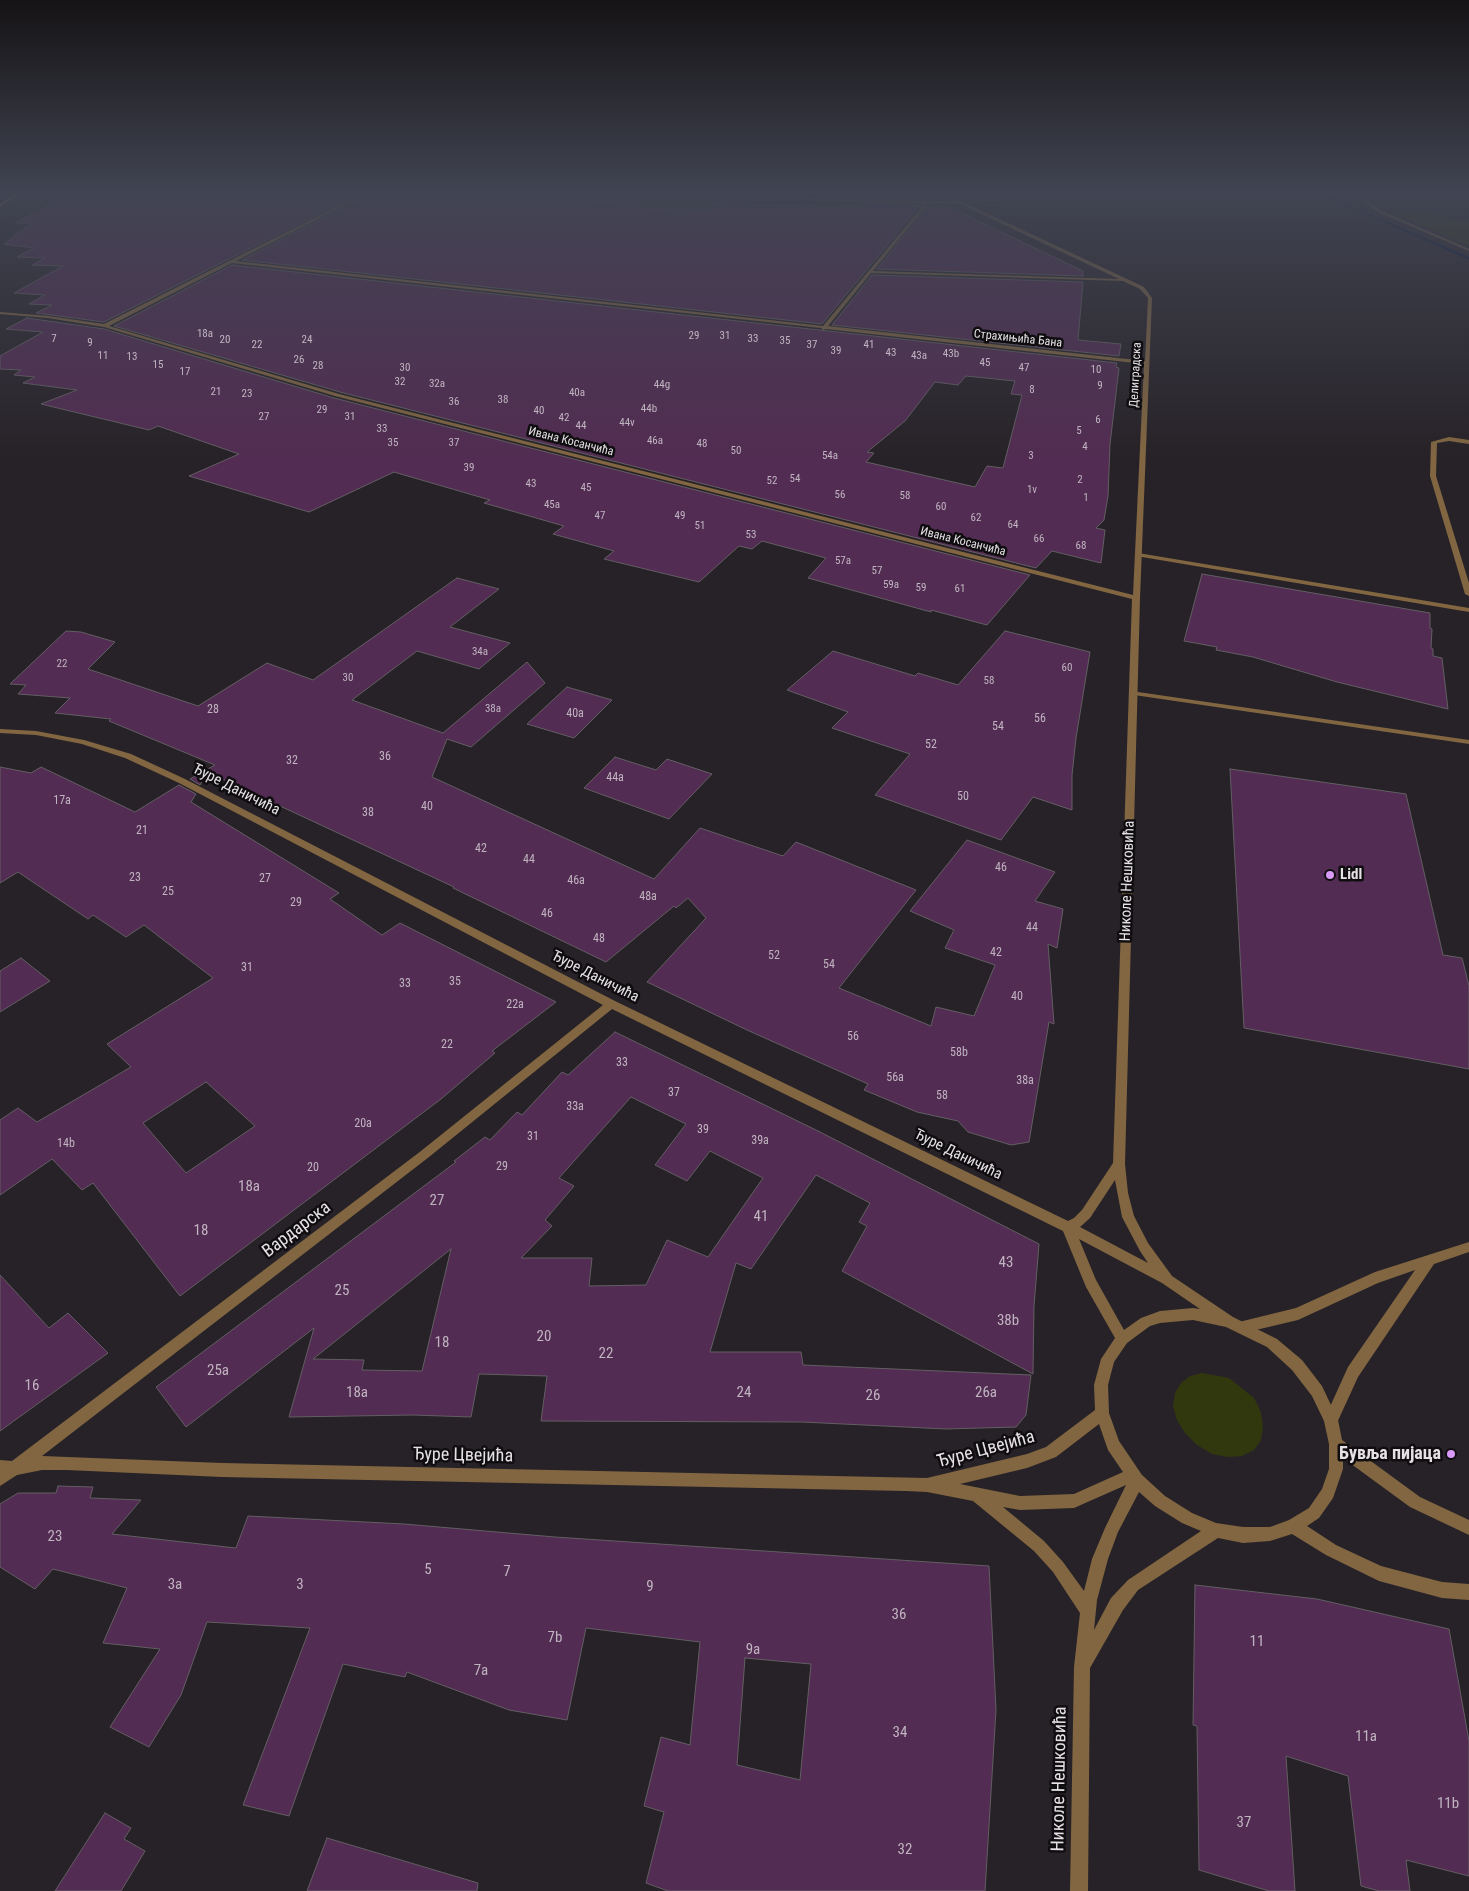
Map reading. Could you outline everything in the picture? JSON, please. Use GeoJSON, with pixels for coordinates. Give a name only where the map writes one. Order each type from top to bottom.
{"type":"FeatureCollection","features":[{"type":"Feature","properties":{"kind":"street"},"geometry":{"type":"LineString","coordinates":[[105,326],[193,281]]}},
{"type":"Feature","properties":{"kind":"street","name":"Страхињића Бана"},"geometry":{"type":"LineString","coordinates":[[404,281],[1147,363]]}},
{"type":"Feature","properties":{"kind":"street"},"geometry":{"type":"LineString","coordinates":[[823,328],[862,281]]}},
{"type":"Feature","properties":{"kind":"street","name":"Делиградска"},"geometry":{"type":"LineString","coordinates":[[1128,281],[1142,288],[1150,298],[1136,598]]}},
{"type":"Feature","properties":{"kind":"street","name":"Ивана Косанчића"},"geometry":{"type":"LineString","coordinates":[[0,313],[48,316],[105,326],[337,394],[1136,598]]}},
{"type":"Feature","properties":{"kind":"street"},"geometry":{"type":"LineString","coordinates":[[1469,442],[1449,439],[1434,442],[1433,476],[1469,594]]}},
{"type":"Feature","properties":{"kind":"street"},"geometry":{"type":"LineString","coordinates":[[1138,555],[1469,610]]}},
{"type":"Feature","properties":{"kind":"street","name":"Николе Нешковића"},"geometry":{"type":"LineString","coordinates":[[1136,598],[1119,1164],[1122,1193],[1128,1217],[1144,1247],[1167,1280],[1228,1321]]}},
{"type":"Feature","properties":{"kind":"street"},"geometry":{"type":"LineString","coordinates":[[1134,693],[1469,742]]}},
{"type":"Feature","properties":{"kind":"street","name":"Ђуре Даничића"},"geometry":{"type":"LineString","coordinates":[[0,731],[59,737],[84,742],[128,756],[324,853],[611,1004],[1068,1227],[1167,1280]]}},
{"type":"Feature","properties":{"kind":"street","name":"Вардарска"},"geometry":{"type":"LineString","coordinates":[[0,1479],[7,1467],[426,1154],[611,1004]]}},
{"type":"Feature","properties":{"kind":"street"},"geometry":{"type":"LineString","coordinates":[[1119,1164],[1086,1214],[1078,1222],[1068,1227],[1091,1282],[1122,1339]]}},
{"type":"Feature","properties":{"kind":"street"},"geometry":{"type":"LineString","coordinates":[[1243,1327],[1298,1314],[1375,1278],[1469,1247]]}},
{"type":"Feature","properties":{"kind":"street"},"geometry":{"type":"LineString","coordinates":[[1331,1420],[1353,1372],[1430,1259]]}},
{"type":"Feature","properties":{"kind":"street"},"geometry":{"type":"LineString","coordinates":[[1193,1314],[1228,1321],[1272,1343],[1297,1365],[1317,1390],[1331,1420],[1336,1444],[1336,1469],[1328,1493],[1314,1513],[1293,1526],[1270,1534],[1243,1535],[1216,1530],[1187,1518],[1167,1506],[1135,1478],[1113,1445],[1102,1413],[1101,1385],[1108,1359],[1122,1339],[1146,1322],[1160,1317],[1193,1314]]}},
{"type":"Feature","properties":{"kind":"street","name":"Ђуре Цвејића"},"geometry":{"type":"LineString","coordinates":[[927,1485],[1027,1460],[1051,1452],[1102,1413]]}},
{"type":"Feature","properties":{"kind":"street"},"geometry":{"type":"LineString","coordinates":[[1336,1444],[1415,1502],[1469,1528]]}},
{"type":"Feature","properties":{"kind":"street","name":"Ђуре Цвејића"},"geometry":{"type":"LineString","coordinates":[[7,1467],[42,1463],[67,1463],[242,1470],[927,1485],[1020,1503],[1074,1501],[1135,1478]]}},
{"type":"Feature","properties":{"kind":"street","name":"Николе Нешковића"},"geometry":{"type":"LineString","coordinates":[[1079,1891],[1082,1667],[1088,1611],[1100,1559],[1135,1478]]}},
{"type":"Feature","properties":{"kind":"street","name":"Ђуре Цвејића"},"geometry":{"type":"LineString","coordinates":[[976,1494],[1039,1546],[1058,1567],[1088,1611]]}},
{"type":"Feature","properties":{"kind":"street"},"geometry":{"type":"LineString","coordinates":[[1293,1526],[1331,1550],[1379,1573],[1442,1590],[1469,1592]]}},
{"type":"Feature","properties":{"kind":"street","name":"Николе Нешковића"},"geometry":{"type":"LineString","coordinates":[[1082,1667],[1117,1604],[1133,1585],[1216,1530]]}},
{"type":"Feature","properties":{"kind":"green space"},"geometry":{"type":"Polygon","coordinates":[[[1202,1373],[1229,1378],[1254,1398],[1261,1412],[1263,1427],[1261,1440],[1254,1450],[1242,1456],[1228,1457],[1212,1454],[1197,1445],[1185,1433],[1177,1420],[1173,1406],[1175,1393],[1181,1383],[1190,1376],[1202,1373]]]}},
{"type":"Feature","properties":{"kind":"building"},"geometry":{"type":"Polygon","coordinates":[[[35,281],[185,281],[104,322],[36,313],[52,305],[29,304],[45,295],[14,293],[35,281]]]}},
{"type":"Feature","properties":{"kind":"building"},"geometry":{"type":"Polygon","coordinates":[[[201,281],[379,281],[1117,363],[1116,367],[1119,368],[1110,444],[1108,496],[1104,520],[1096,528],[1105,530],[1101,563],[1052,551],[1036,568],[340,392],[114,326],[201,281]],[[966,376],[958,385],[935,382],[905,421],[867,452],[874,453],[866,462],[975,487],[987,466],[1003,468],[1022,395],[1011,394],[1015,381],[966,376]]]}},
{"type":"Feature","properties":{"kind":"building"},"geometry":{"type":"Polygon","coordinates":[[[435,281],[857,281],[822,324],[435,281]]]}},
{"type":"Feature","properties":{"kind":"building"},"geometry":{"type":"Polygon","coordinates":[[[867,281],[1083,282],[1078,340],[1121,344],[1119,356],[832,325],[867,281]]]}},
{"type":"Feature","properties":{"kind":"building"},"geometry":{"type":"Polygon","coordinates":[[[27,318],[104,329],[334,398],[1030,575],[987,625],[931,610],[931,612],[808,578],[826,558],[762,541],[752,549],[739,546],[699,582],[604,559],[614,551],[553,534],[564,526],[484,503],[490,500],[394,472],[309,512],[189,476],[239,454],[158,426],[149,430],[41,404],[77,390],[23,383],[35,377],[14,375],[21,370],[0,369],[0,356],[43,332],[6,329],[27,318]]]}},
{"type":"Feature","properties":{"kind":"building"},"geometry":{"type":"Polygon","coordinates":[[[1202,574],[1430,613],[1430,628],[1432,629],[1431,648],[1433,649],[1433,656],[1442,658],[1448,709],[1337,682],[1253,657],[1216,650],[1217,647],[1184,641],[1202,574]]]}},
{"type":"Feature","properties":{"kind":"building"},"geometry":{"type":"Polygon","coordinates":[[[457,578],[499,589],[450,627],[510,643],[479,669],[417,651],[352,700],[443,733],[527,662],[545,683],[471,747],[447,739],[432,777],[654,879],[700,828],[783,856],[796,842],[916,890],[839,988],[931,1026],[936,1007],[974,1016],[995,965],[945,948],[954,930],[910,911],[967,840],[1055,872],[1035,901],[1063,909],[1057,948],[1048,944],[1054,1024],[1049,1022],[1029,1142],[1011,1145],[968,1132],[958,1121],[917,1112],[864,1090],[868,1084],[747,1030],[647,982],[706,918],[688,898],[676,908],[674,906],[606,962],[454,887],[207,772],[200,785],[190,779],[215,765],[109,721],[111,719],[55,713],[70,698],[18,694],[26,685],[10,684],[66,631],[81,632],[115,642],[88,669],[198,706],[267,663],[313,680],[457,578]]]}},
{"type":"Feature","properties":{"kind":"building"},"geometry":{"type":"Polygon","coordinates":[[[1005,631],[1090,652],[1076,738],[1072,775],[1072,810],[1033,797],[1001,840],[875,795],[910,754],[832,728],[848,712],[787,690],[833,651],[915,676],[918,673],[958,685],[1005,631]]]}},
{"type":"Feature","properties":{"kind":"building"},"geometry":{"type":"Polygon","coordinates":[[[567,687],[612,700],[574,738],[527,724],[567,687]]]}},
{"type":"Feature","properties":{"kind":"building"},"geometry":{"type":"Polygon","coordinates":[[[615,757],[656,770],[667,759],[712,774],[669,819],[584,788],[615,757]]]}},
{"type":"Feature","properties":{"kind":"building"},"geometry":{"type":"Polygon","coordinates":[[[0,767],[31,773],[41,767],[135,812],[179,785],[196,794],[191,802],[339,893],[330,899],[382,935],[400,923],[556,1002],[492,1051],[495,1053],[441,1099],[180,1296],[93,1183],[82,1190],[52,1159],[0,1195],[0,1120],[18,1108],[37,1122],[131,1067],[107,1044],[213,978],[144,925],[126,937],[93,915],[88,919],[18,872],[0,883],[0,767]],[[206,1082],[143,1123],[186,1173],[255,1126],[206,1082]]]}},
{"type":"Feature","properties":{"kind":"building","name":"Lidl"},"geometry":{"type":"Polygon","coordinates":[[[1230,769],[1406,794],[1443,955],[1462,958],[1469,986],[1469,1069],[1244,1028],[1230,769]]]}},
{"type":"Feature","properties":{"kind":"building"},"geometry":{"type":"Polygon","coordinates":[[[21,958],[50,981],[0,1012],[0,971],[21,958]]]}},
{"type":"Feature","properties":{"kind":"building"},"geometry":{"type":"Polygon","coordinates":[[[615,1032],[818,1131],[1039,1244],[1034,1306],[1033,1374],[842,1271],[867,1226],[859,1222],[870,1203],[816,1175],[751,1269],[736,1263],[710,1352],[801,1352],[803,1365],[1031,1375],[1026,1415],[1016,1427],[946,1429],[802,1422],[541,1421],[547,1376],[479,1374],[471,1417],[413,1415],[289,1417],[314,1328],[186,1427],[156,1387],[456,1162],[454,1161],[485,1137],[490,1140],[517,1112],[522,1115],[562,1072],[568,1075],[615,1032]],[[631,1097],[559,1178],[574,1186],[545,1220],[552,1226],[521,1258],[592,1258],[589,1286],[646,1285],[667,1240],[708,1257],[763,1178],[710,1151],[687,1181],[655,1165],[686,1124],[631,1097]],[[451,1249],[313,1359],[364,1360],[362,1370],[422,1371],[451,1249]]]}},
{"type":"Feature","properties":{"kind":"building"},"geometry":{"type":"Polygon","coordinates":[[[0,1275],[49,1328],[68,1313],[108,1353],[0,1431],[0,1275]]]}},
{"type":"Feature","properties":{"kind":"building"},"geometry":{"type":"Polygon","coordinates":[[[58,1486],[93,1487],[90,1498],[141,1500],[112,1534],[236,1548],[248,1516],[404,1524],[555,1537],[989,1566],[996,1710],[985,1891],[668,1891],[646,1883],[664,1812],[644,1806],[661,1737],[690,1745],[700,1642],[586,1628],[567,1720],[509,1710],[407,1672],[405,1677],[343,1664],[289,1816],[243,1805],[310,1628],[207,1622],[181,1695],[149,1747],[110,1727],[160,1649],[103,1643],[127,1588],[53,1569],[35,1589],[0,1567],[0,1504],[18,1493],[56,1493],[58,1486]],[[745,1658],[737,1765],[800,1780],[811,1664],[745,1658]]]}},
{"type":"Feature","properties":{"kind":"building"},"geometry":{"type":"Polygon","coordinates":[[[1195,1585],[1317,1599],[1449,1629],[1469,1741],[1469,1876],[1406,1860],[1410,1891],[1379,1891],[1361,1886],[1348,1776],[1286,1756],[1295,1891],[1269,1891],[1199,1870],[1197,1726],[1193,1725],[1195,1585]]]}},
{"type":"Feature","properties":{"kind":"building"},"geometry":{"type":"Polygon","coordinates":[[[105,1813],[131,1828],[124,1839],[145,1851],[121,1891],[55,1891],[105,1813]]]}},
{"type":"Feature","properties":{"kind":"building"},"geometry":{"type":"Polygon","coordinates":[[[327,1838],[478,1883],[477,1891],[307,1891],[327,1838]]]}},
{"type":"Feature","properties":{"kind":"place","name":"Lidl"},"geometry":{"type":"Point","coordinates":[1330,875]}},
{"type":"Feature","properties":{"kind":"place","name":"Бувља пијаца"},"geometry":{"type":"Point","coordinates":[1451,1454]}}]}
